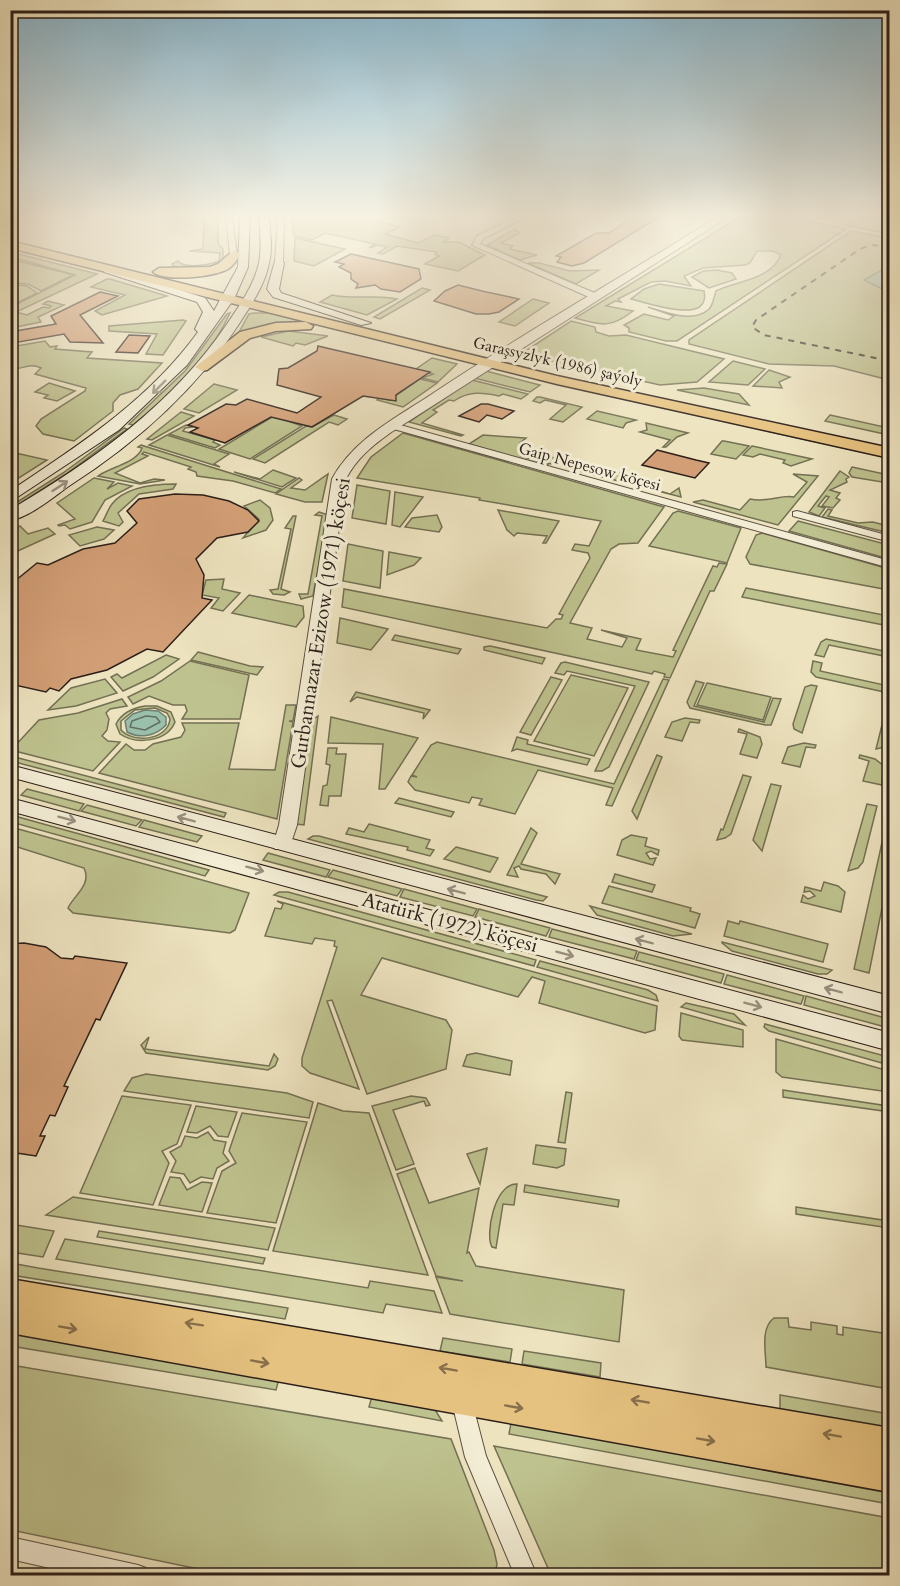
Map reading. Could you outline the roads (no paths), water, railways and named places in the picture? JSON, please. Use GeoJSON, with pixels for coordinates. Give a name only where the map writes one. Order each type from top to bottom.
{"type":"FeatureCollection","features":[{"type":"Feature","properties":{"kind":"main road"},"geometry":{"type":"LineString","coordinates":[[177,291],[193,296],[207,304],[208,318],[187,349],[183,362]]}},
{"type":"Feature","properties":{"kind":"main road","name":"Garaşsyzlyk (1986) şaýoly"},"geometry":{"type":"LineString","coordinates":[[211,291],[365,323],[490,358],[746,423],[890,453]]}},
{"type":"Feature","properties":{"kind":"main road","name":"Garaşsyzlyk (1986) şaýoly"},"geometry":{"type":"LineString","coordinates":[[216,291],[230,295]]}},
{"type":"Feature","properties":{"kind":"main road"},"geometry":{"type":"LineString","coordinates":[[10,498],[114,427],[157,389],[183,362],[232,291]]}},
{"type":"Feature","properties":{"kind":"main road"},"geometry":{"type":"LineString","coordinates":[[10,518],[129,437],[168,403],[202,367],[252,291]]}},
{"type":"Feature","properties":{"kind":"main road"},"geometry":{"type":"LineString","coordinates":[[274,291],[277,295],[365,323]]}},
{"type":"Feature","properties":{"kind":"main road","name":"Garaşsyzlyk (1986) şaýoly"},"geometry":{"type":"LineString","coordinates":[[248,299],[413,345],[490,358],[890,443]]}},
{"type":"Feature","properties":{"kind":"main road"},"geometry":{"type":"LineString","coordinates":[[202,367],[240,338],[263,330],[283,327],[322,327],[360,337],[413,345]]}},
{"type":"Feature","properties":{"kind":"main road","name":"Atatürk (1972) köçesi"},"geometry":{"type":"LineString","coordinates":[[10,771],[890,1005]]}},
{"type":"Feature","properties":{"kind":"main road","name":"Atatürk (1972) köçesi"},"geometry":{"type":"LineString","coordinates":[[10,804],[890,1042]]}},
{"type":"Feature","properties":{"kind":"main road"},"geometry":{"type":"LineString","coordinates":[[10,1294],[890,1446]]}},
{"type":"Feature","properties":{"kind":"main road"},"geometry":{"type":"LineString","coordinates":[[10,1318],[890,1474]]}},
{"type":"Feature","properties":{"kind":"street","name":"Gurbannazar Ezizow (1971) köçesi"},"geometry":{"type":"LineString","coordinates":[[490,358],[602,291]]}},
{"type":"Feature","properties":{"kind":"street"},"geometry":{"type":"LineString","coordinates":[[580,292],[594,296]]}},
{"type":"Feature","properties":{"kind":"street","name":"Gurbannazar Ezizow (1971) köçesi"},"geometry":{"type":"LineString","coordinates":[[282,845],[288,825],[339,479],[345,466],[354,455],[393,426],[580,292]]}},
{"type":"Feature","properties":{"kind":"street","name":"Gaip Nepesow köçesi"},"geometry":{"type":"LineString","coordinates":[[393,426],[890,565]]}},
{"type":"Feature","properties":{"kind":"street"},"geometry":{"type":"LineString","coordinates":[[797,514],[890,539]]}},
{"type":"Feature","properties":{"kind":"street"},"geometry":{"type":"LineString","coordinates":[[461,1398],[476,1457],[526,1575]]}},
{"type":"Feature","properties":{"kind":"street"},"geometry":{"type":"LineString","coordinates":[[10,1548],[138,1575]]}},
{"type":"Feature","properties":{"kind":"water"},"geometry":{"type":"Polygon","coordinates":[[[145,710],[158,711],[166,717],[166,725],[158,732],[148,735],[127,732],[125,721],[133,714],[145,710]]]}},
{"type":"Feature","properties":{"kind":"railway"},"geometry":{"type":"LineString","coordinates":[[798,291],[756,320],[752,327],[764,335],[890,361]]}}]}
